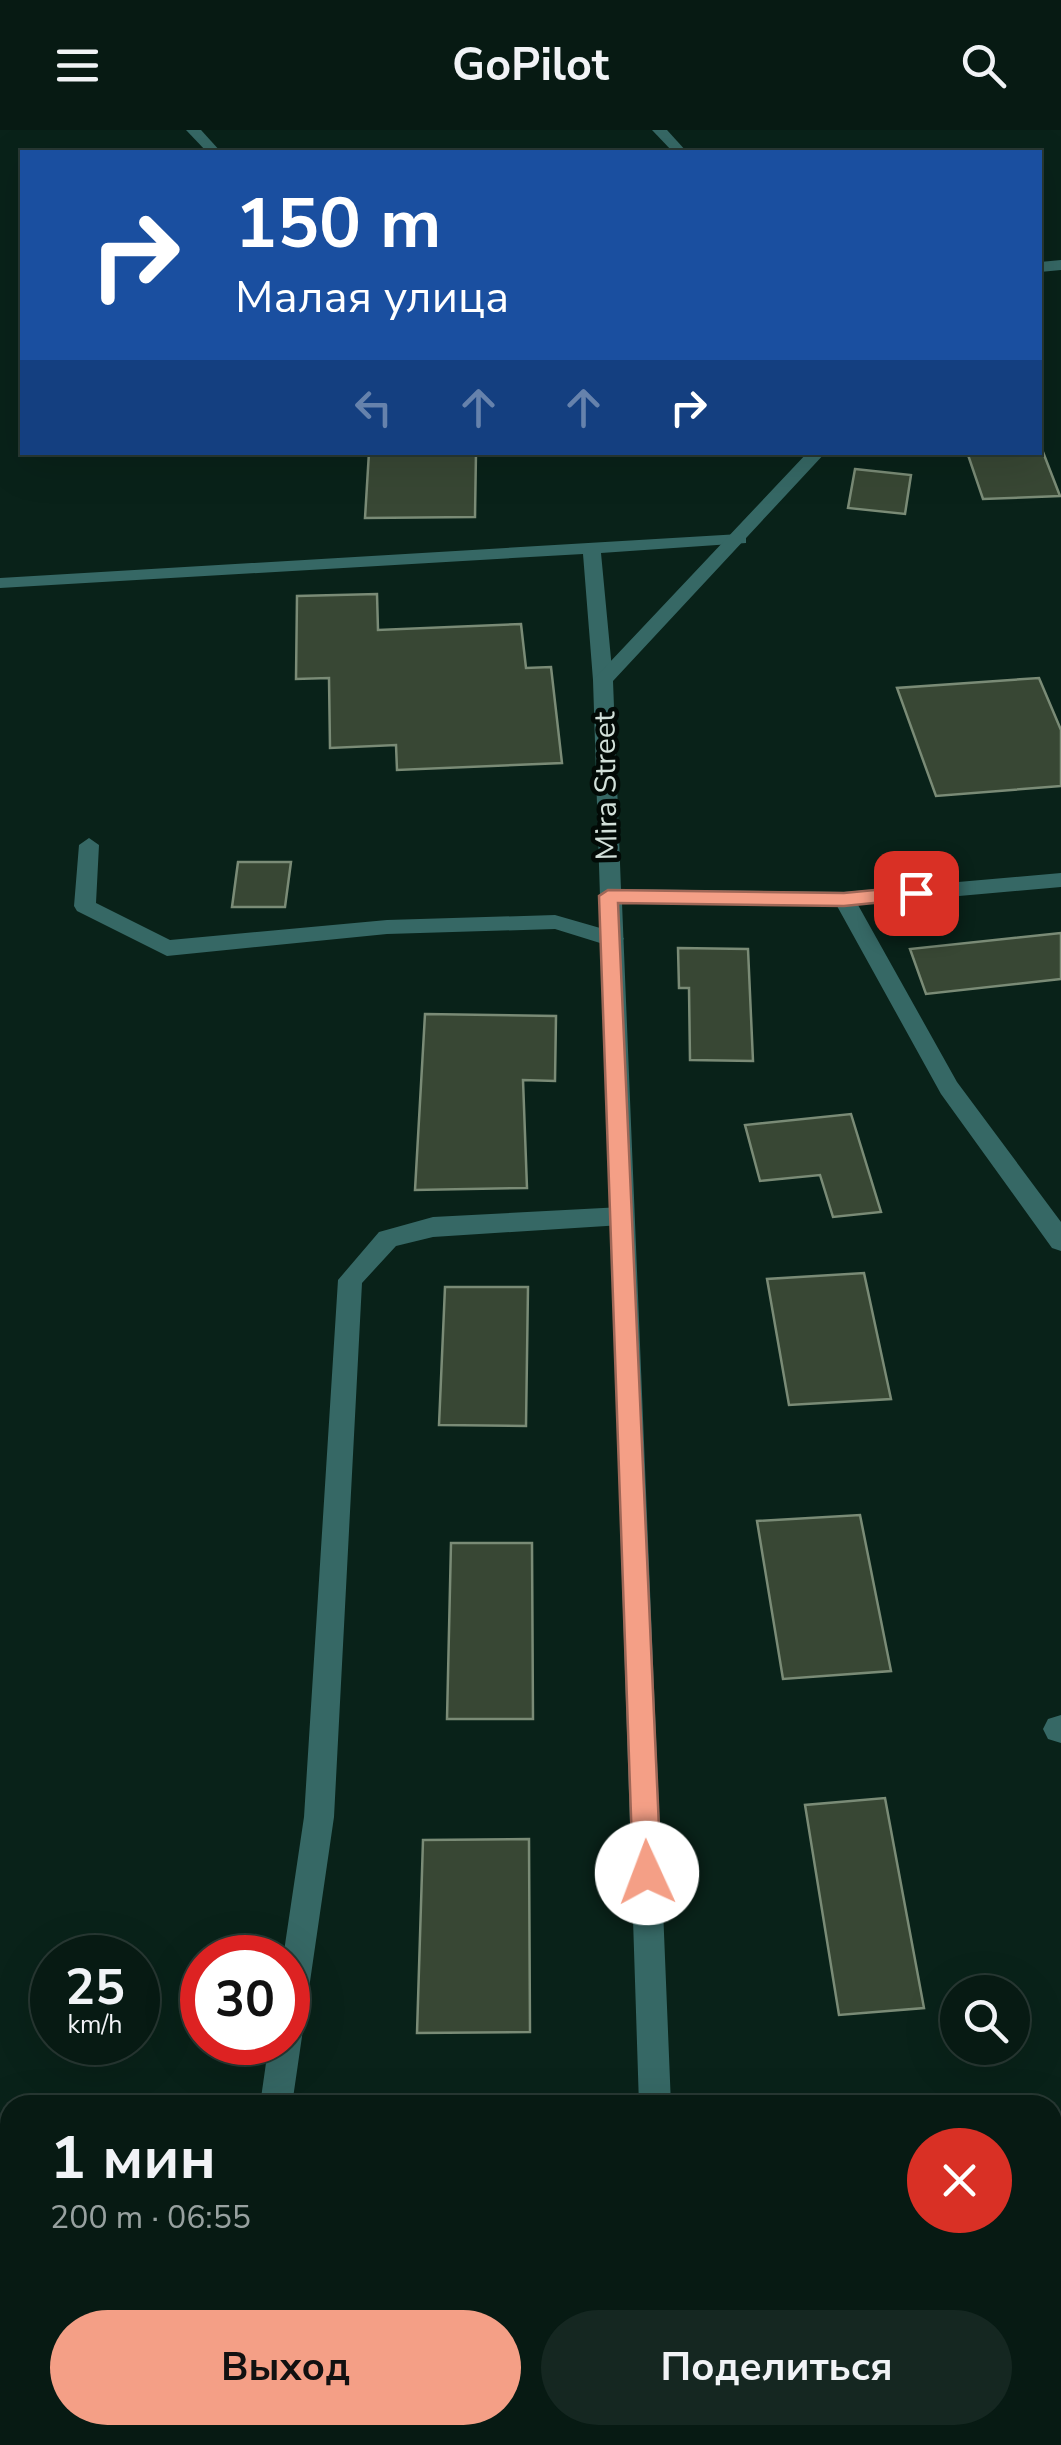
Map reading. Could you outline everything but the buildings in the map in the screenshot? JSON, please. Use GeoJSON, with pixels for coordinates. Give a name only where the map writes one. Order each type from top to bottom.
{"type":"FeatureCollection","features":[{"type":"Feature","properties":{"kind":"street"},"geometry":{"type":"LineString","coordinates":[[193,130],[212,150]]}},
{"type":"Feature","properties":{"kind":"street"},"geometry":{"type":"LineString","coordinates":[[659,130],[678,150]]}},
{"type":"Feature","properties":{"kind":"street","name":"Mira Street"},"geometry":{"type":"LineString","coordinates":[[656,2095],[613,939],[608,896],[603,680],[815,455]]}},
{"type":"Feature","properties":{"kind":"street"},"geometry":{"type":"LineString","coordinates":[[0,584],[740,539]]}},
{"type":"Feature","properties":{"kind":"street"},"geometry":{"type":"LineString","coordinates":[[592,548],[603,680]]}},
{"type":"Feature","properties":{"kind":"street"},"geometry":{"type":"LineString","coordinates":[[89,844],[84,906],[167,948],[387,927],[555,922],[613,939]]}},
{"type":"Feature","properties":{"kind":"street"},"geometry":{"type":"LineString","coordinates":[[608,896],[844,900],[1061,880]]}},
{"type":"Feature","properties":{"kind":"street"},"geometry":{"type":"LineString","coordinates":[[844,900],[949,1088],[1061,1241]]}},
{"type":"Feature","properties":{"kind":"street"},"geometry":{"type":"LineString","coordinates":[[302,1935],[319,1817],[350,1280],[388,1239],[433,1227],[622,1216]]}},
{"type":"Feature","properties":{"kind":"street"},"geometry":{"type":"LineString","coordinates":[[277,2095],[282,2065]]}},
{"type":"Feature","properties":{"kind":"route"},"geometry":{"type":"LineString","coordinates":[[647,1873],[613,939],[608,896],[844,900],[916,893]]}}]}
